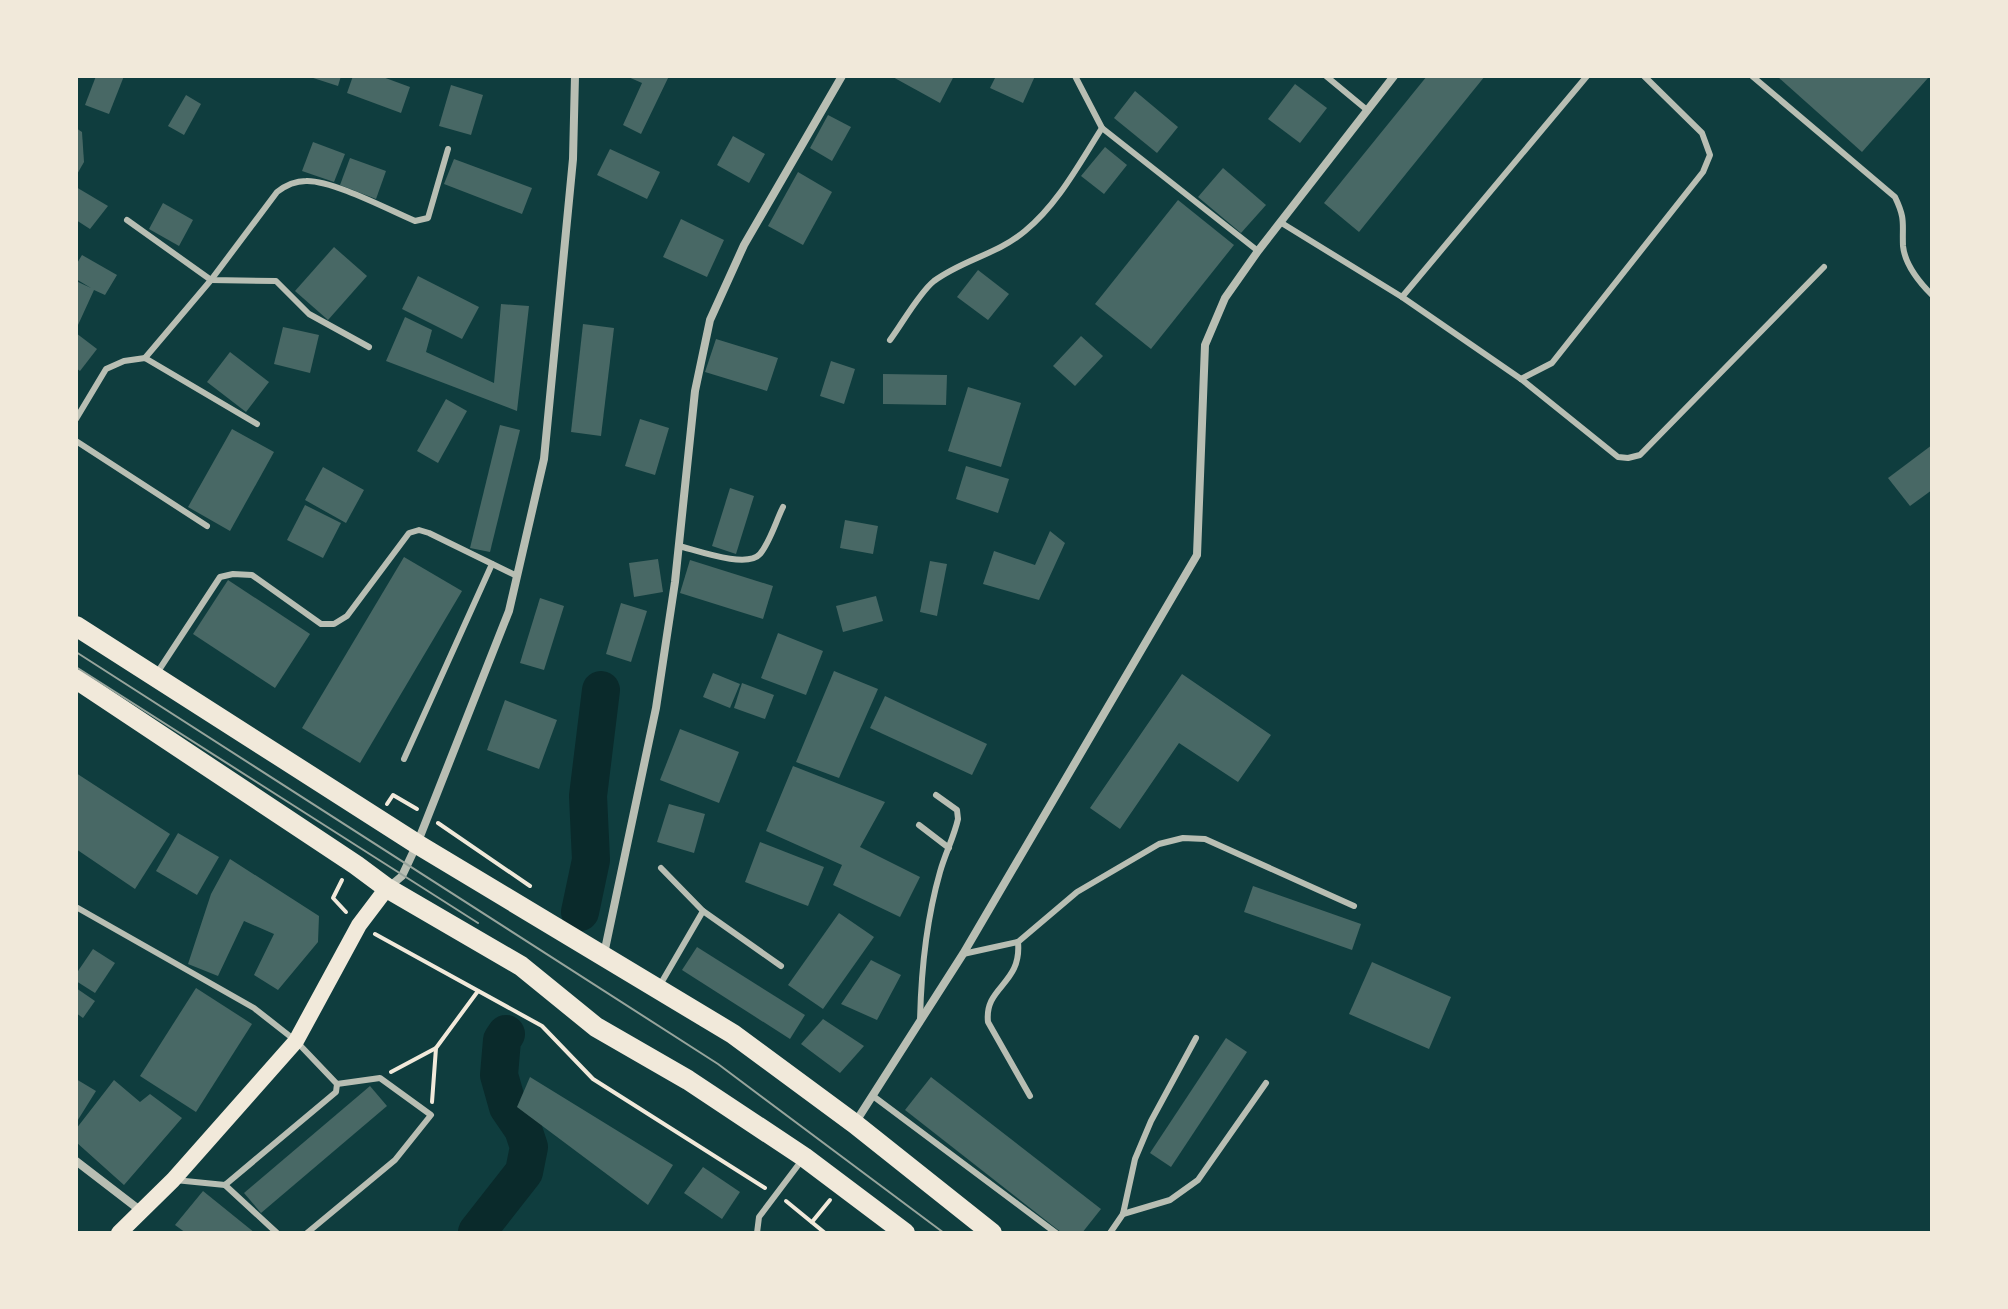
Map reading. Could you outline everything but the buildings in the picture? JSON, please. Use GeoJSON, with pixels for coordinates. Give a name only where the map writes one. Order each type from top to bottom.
{"type":"FeatureCollection","features":[{"type":"Feature","properties":{"kind":"main road"},"geometry":{"type":"LineString","coordinates":[[76,626],[417,844],[733,1034],[855,1124],[992,1233]]}},
{"type":"Feature","properties":{"kind":"main road"},"geometry":{"type":"LineString","coordinates":[[76,679],[387,888],[521,966],[596,1027],[688,1080],[804,1157],[905,1233]]}},
{"type":"Feature","properties":{"kind":"main road"},"geometry":{"type":"LineString","coordinates":[[119,1233],[173,1180],[296,1041],[359,925],[387,888]]}},
{"type":"Feature","properties":{"kind":"street"},"geometry":{"type":"LineString","coordinates":[[387,888],[402,876],[417,844],[509,611],[544,459],[573,159],[575,76]]}},
{"type":"Feature","properties":{"kind":"street"},"geometry":{"type":"LineString","coordinates":[[604,955],[656,708],[679,546],[695,391],[710,320],[744,245],[842,76]]}},
{"type":"Feature","properties":{"kind":"street"},"geometry":{"type":"LineString","coordinates":[[855,1124],[963,954],[1197,555],[1205,345],[1225,298],[1394,76]]}},
{"type":"Feature","properties":{"kind":"street"},"geometry":{"type":"LineString","coordinates":[[76,1161],[141,1212]]}},
{"type":"Feature","properties":{"kind":"lane"},"geometry":{"type":"LineString","coordinates":[[1075,76],[1102,128],[1258,251]]}},
{"type":"Feature","properties":{"kind":"lane"},"geometry":{"type":"LineString","coordinates":[[1326,76],[1367,110]]}},
{"type":"Feature","properties":{"kind":"lane"},"geometry":{"type":"LineString","coordinates":[[1402,297],[1587,76]]}},
{"type":"Feature","properties":{"kind":"lane"},"geometry":{"type":"LineString","coordinates":[[1521,379],[1552,363],[1703,172],[1710,155],[1702,133],[1644,76]]}},
{"type":"Feature","properties":{"kind":"lane"},"geometry":{"type":"LineString","coordinates":[[1752,76],[1895,197],[1904,216],[1903,249],[1918,281],[1932,295]]}},
{"type":"Feature","properties":{"kind":"lane"},"geometry":{"type":"LineString","coordinates":[[890,340],[931,283],[963,263],[999,250],[1027,229],[1063,189],[1102,128]]}},
{"type":"Feature","properties":{"kind":"lane"},"geometry":{"type":"LineString","coordinates":[[145,358],[211,280],[277,192],[289,183],[308,180],[327,184],[415,221],[428,218],[448,149]]}},
{"type":"Feature","properties":{"kind":"lane"},"geometry":{"type":"LineString","coordinates":[[127,220],[211,280],[276,281],[309,314],[369,347]]}},
{"type":"Feature","properties":{"kind":"lane"},"geometry":{"type":"LineString","coordinates":[[1280,222],[1402,297],[1521,379],[1618,457],[1628,458],[1640,455],[1824,267]]}},
{"type":"Feature","properties":{"kind":"lane"},"geometry":{"type":"LineString","coordinates":[[76,419],[106,369],[124,361],[145,358],[257,424]]}},
{"type":"Feature","properties":{"kind":"lane"},"geometry":{"type":"LineString","coordinates":[[76,441],[207,526]]}},
{"type":"Feature","properties":{"kind":"lane"},"geometry":{"type":"LineString","coordinates":[[679,546],[741,561],[751,560],[759,555],[783,507]]}},
{"type":"Feature","properties":{"kind":"lane"},"geometry":{"type":"LineString","coordinates":[[155,676],[220,577],[252,575],[321,624],[334,624],[347,616],[409,533],[419,530],[517,576]]}},
{"type":"Feature","properties":{"kind":"lane"},"geometry":{"type":"LineString","coordinates":[[404,759],[492,564]]}},
{"type":"Feature","properties":{"kind":"lane"},"geometry":{"type":"LineString","coordinates":[[920,1022],[921,967],[940,871],[958,819],[957,810],[936,795]]}},
{"type":"Feature","properties":{"kind":"lane"},"geometry":{"type":"LineString","coordinates":[[919,825],[949,848]]}},
{"type":"Feature","properties":{"kind":"lane"},"geometry":{"type":"LineString","coordinates":[[963,954],[1018,942],[1077,892],[1159,844],[1183,838],[1205,839],[1354,906]]}},
{"type":"Feature","properties":{"kind":"lane"},"geometry":{"type":"LineString","coordinates":[[661,868],[703,911],[781,966]]}},
{"type":"Feature","properties":{"kind":"lane"},"geometry":{"type":"LineString","coordinates":[[76,907],[254,1008],[296,1041],[337,1084]]}},
{"type":"Feature","properties":{"kind":"lane"},"geometry":{"type":"LineString","coordinates":[[658,988],[703,911]]}},
{"type":"Feature","properties":{"kind":"lane"},"geometry":{"type":"LineString","coordinates":[[1018,942],[1019,959],[1013,973],[990,1001],[987,1010],[988,1022],[1030,1096]]}},
{"type":"Feature","properties":{"kind":"lane"},"geometry":{"type":"LineString","coordinates":[[1110,1233],[1123,1214],[1135,1159],[1151,1121],[1196,1038]]}},
{"type":"Feature","properties":{"kind":"lane"},"geometry":{"type":"LineString","coordinates":[[307,1233],[395,1160],[431,1115],[380,1078],[337,1084]]}},
{"type":"Feature","properties":{"kind":"lane"},"geometry":{"type":"LineString","coordinates":[[1123,1214],[1170,1200],[1198,1180],[1266,1083]]}},
{"type":"Feature","properties":{"kind":"lane"},"geometry":{"type":"LineString","coordinates":[[225,1185],[336,1092],[337,1084]]}},
{"type":"Feature","properties":{"kind":"lane"},"geometry":{"type":"LineString","coordinates":[[873,1096],[1056,1233]]}},
{"type":"Feature","properties":{"kind":"lane"},"geometry":{"type":"LineString","coordinates":[[757,1233],[759,1217],[804,1157]]}},
{"type":"Feature","properties":{"kind":"lane"},"geometry":{"type":"LineString","coordinates":[[173,1180],[225,1185],[277,1233]]}},
{"type":"Feature","properties":{"kind":"path"},"geometry":{"type":"LineString","coordinates":[[380,1078],[436,1048],[478,991]]}},
{"type":"Feature","properties":{"kind":"path"},"geometry":{"type":"LineString","coordinates":[[431,1115],[436,1048]]}},
{"type":"Feature","properties":{"kind":"path"},"geometry":{"type":"LineString","coordinates":[[812,1222],[842,1185]]}},
{"type":"Feature","properties":{"kind":"waterway"},"geometry":{"type":"LineString","coordinates":[[580,912],[591,860],[588,796],[601,690]]}},
{"type":"Feature","properties":{"kind":"waterway"},"geometry":{"type":"LineString","coordinates":[[477,1232],[524,1172],[529,1147],[523,1129],[508,1107],[499,1075],[502,1040],[506,1034]]}},
{"type":"Feature","properties":{"kind":"tram line"},"geometry":{"type":"LineString","coordinates":[[76,652],[718,1064],[944,1233]]}},
{"type":"Feature","properties":{"kind":"tram line"},"geometry":{"type":"LineString","coordinates":[[76,667],[478,923]]}}]}
